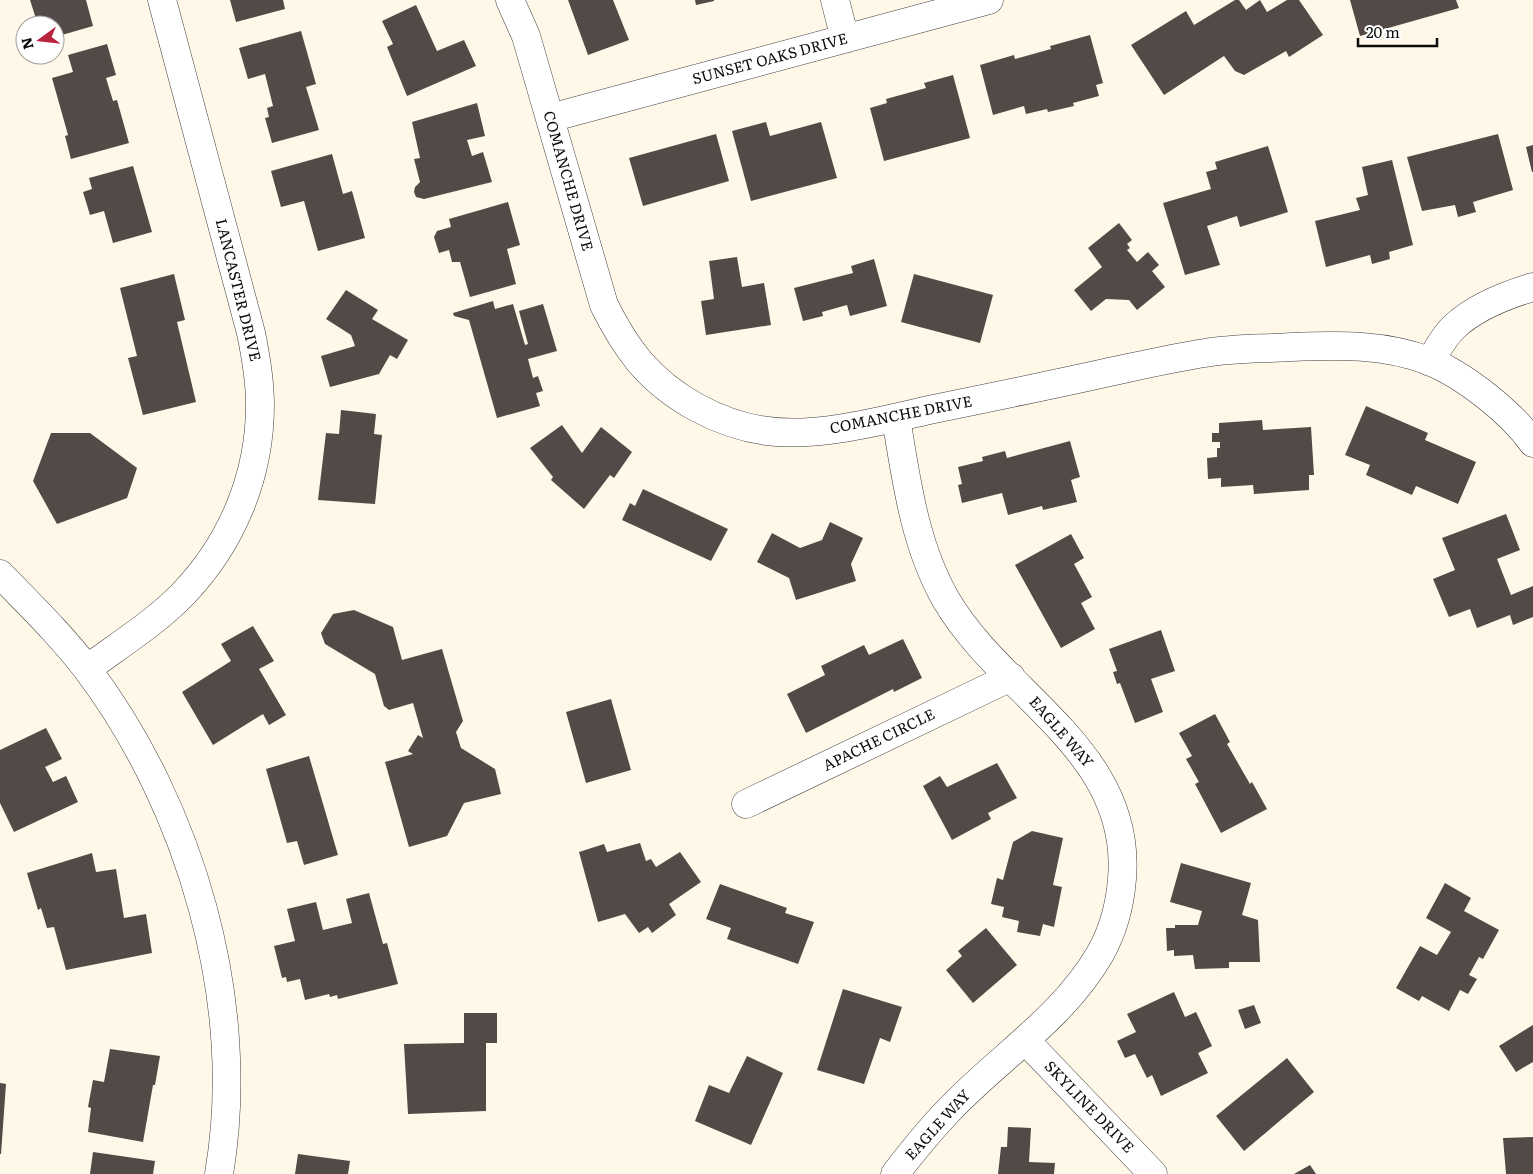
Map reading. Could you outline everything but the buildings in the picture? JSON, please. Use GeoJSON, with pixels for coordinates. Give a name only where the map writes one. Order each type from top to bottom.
{"type":"FeatureCollection","features":[{"type":"Feature","properties":{"kind":"street","name":"LANCASTER DRIVE"},"geometry":{"type":"LineString","coordinates":[[87,669],[169,607],[215,555],[231,528],[243,500],[253,471],[259,437],[258,369],[251,333],[162,0]]}},
{"type":"Feature","properties":{"kind":"street","name":"COMANCHE DRIVE"},"geometry":{"type":"LineString","coordinates":[[510,0],[526,36],[604,305],[620,336],[641,363],[665,386],[692,405],[720,418],[765,431],[787,434],[810,432],[896,418],[1207,352],[1350,345],[1375,348],[1430,362],[1470,384],[1500,409],[1533,443]]}},
{"type":"Feature","properties":{"kind":"street"},"geometry":{"type":"LineString","coordinates":[[835,0],[845,39]]}},
{"type":"Feature","properties":{"kind":"street","name":"SUNSET OAKS DRIVE"},"geometry":{"type":"LineString","coordinates":[[550,118],[989,0]]}},
{"type":"Feature","properties":{"kind":"street"},"geometry":{"type":"LineString","coordinates":[[1430,362],[1453,328],[1467,316],[1533,286]]}},
{"type":"Feature","properties":{"kind":"street","name":"EAGLE WAY"},"geometry":{"type":"LineString","coordinates":[[895,1174],[948,1110],[1048,1019],[1085,977],[1101,952],[1114,923],[1121,894],[1123,868],[1122,840],[1116,814],[1093,768],[1077,746],[972,637],[944,597],[930,568],[921,542],[914,515],[896,418]]}},
{"type":"Feature","properties":{"kind":"street"},"geometry":{"type":"LineString","coordinates":[[0,574],[47,622],[87,669],[124,723],[153,777],[178,832],[203,910],[214,952],[222,1008],[226,1108],[219,1174]]}},
{"type":"Feature","properties":{"kind":"street","name":"APACHE CIRCLE"},"geometry":{"type":"LineString","coordinates":[[746,804],[1011,677]]}},
{"type":"Feature","properties":{"kind":"street","name":"SKYLINE DRIVE"},"geometry":{"type":"LineString","coordinates":[[1025,1040],[1152,1174]]}}]}
